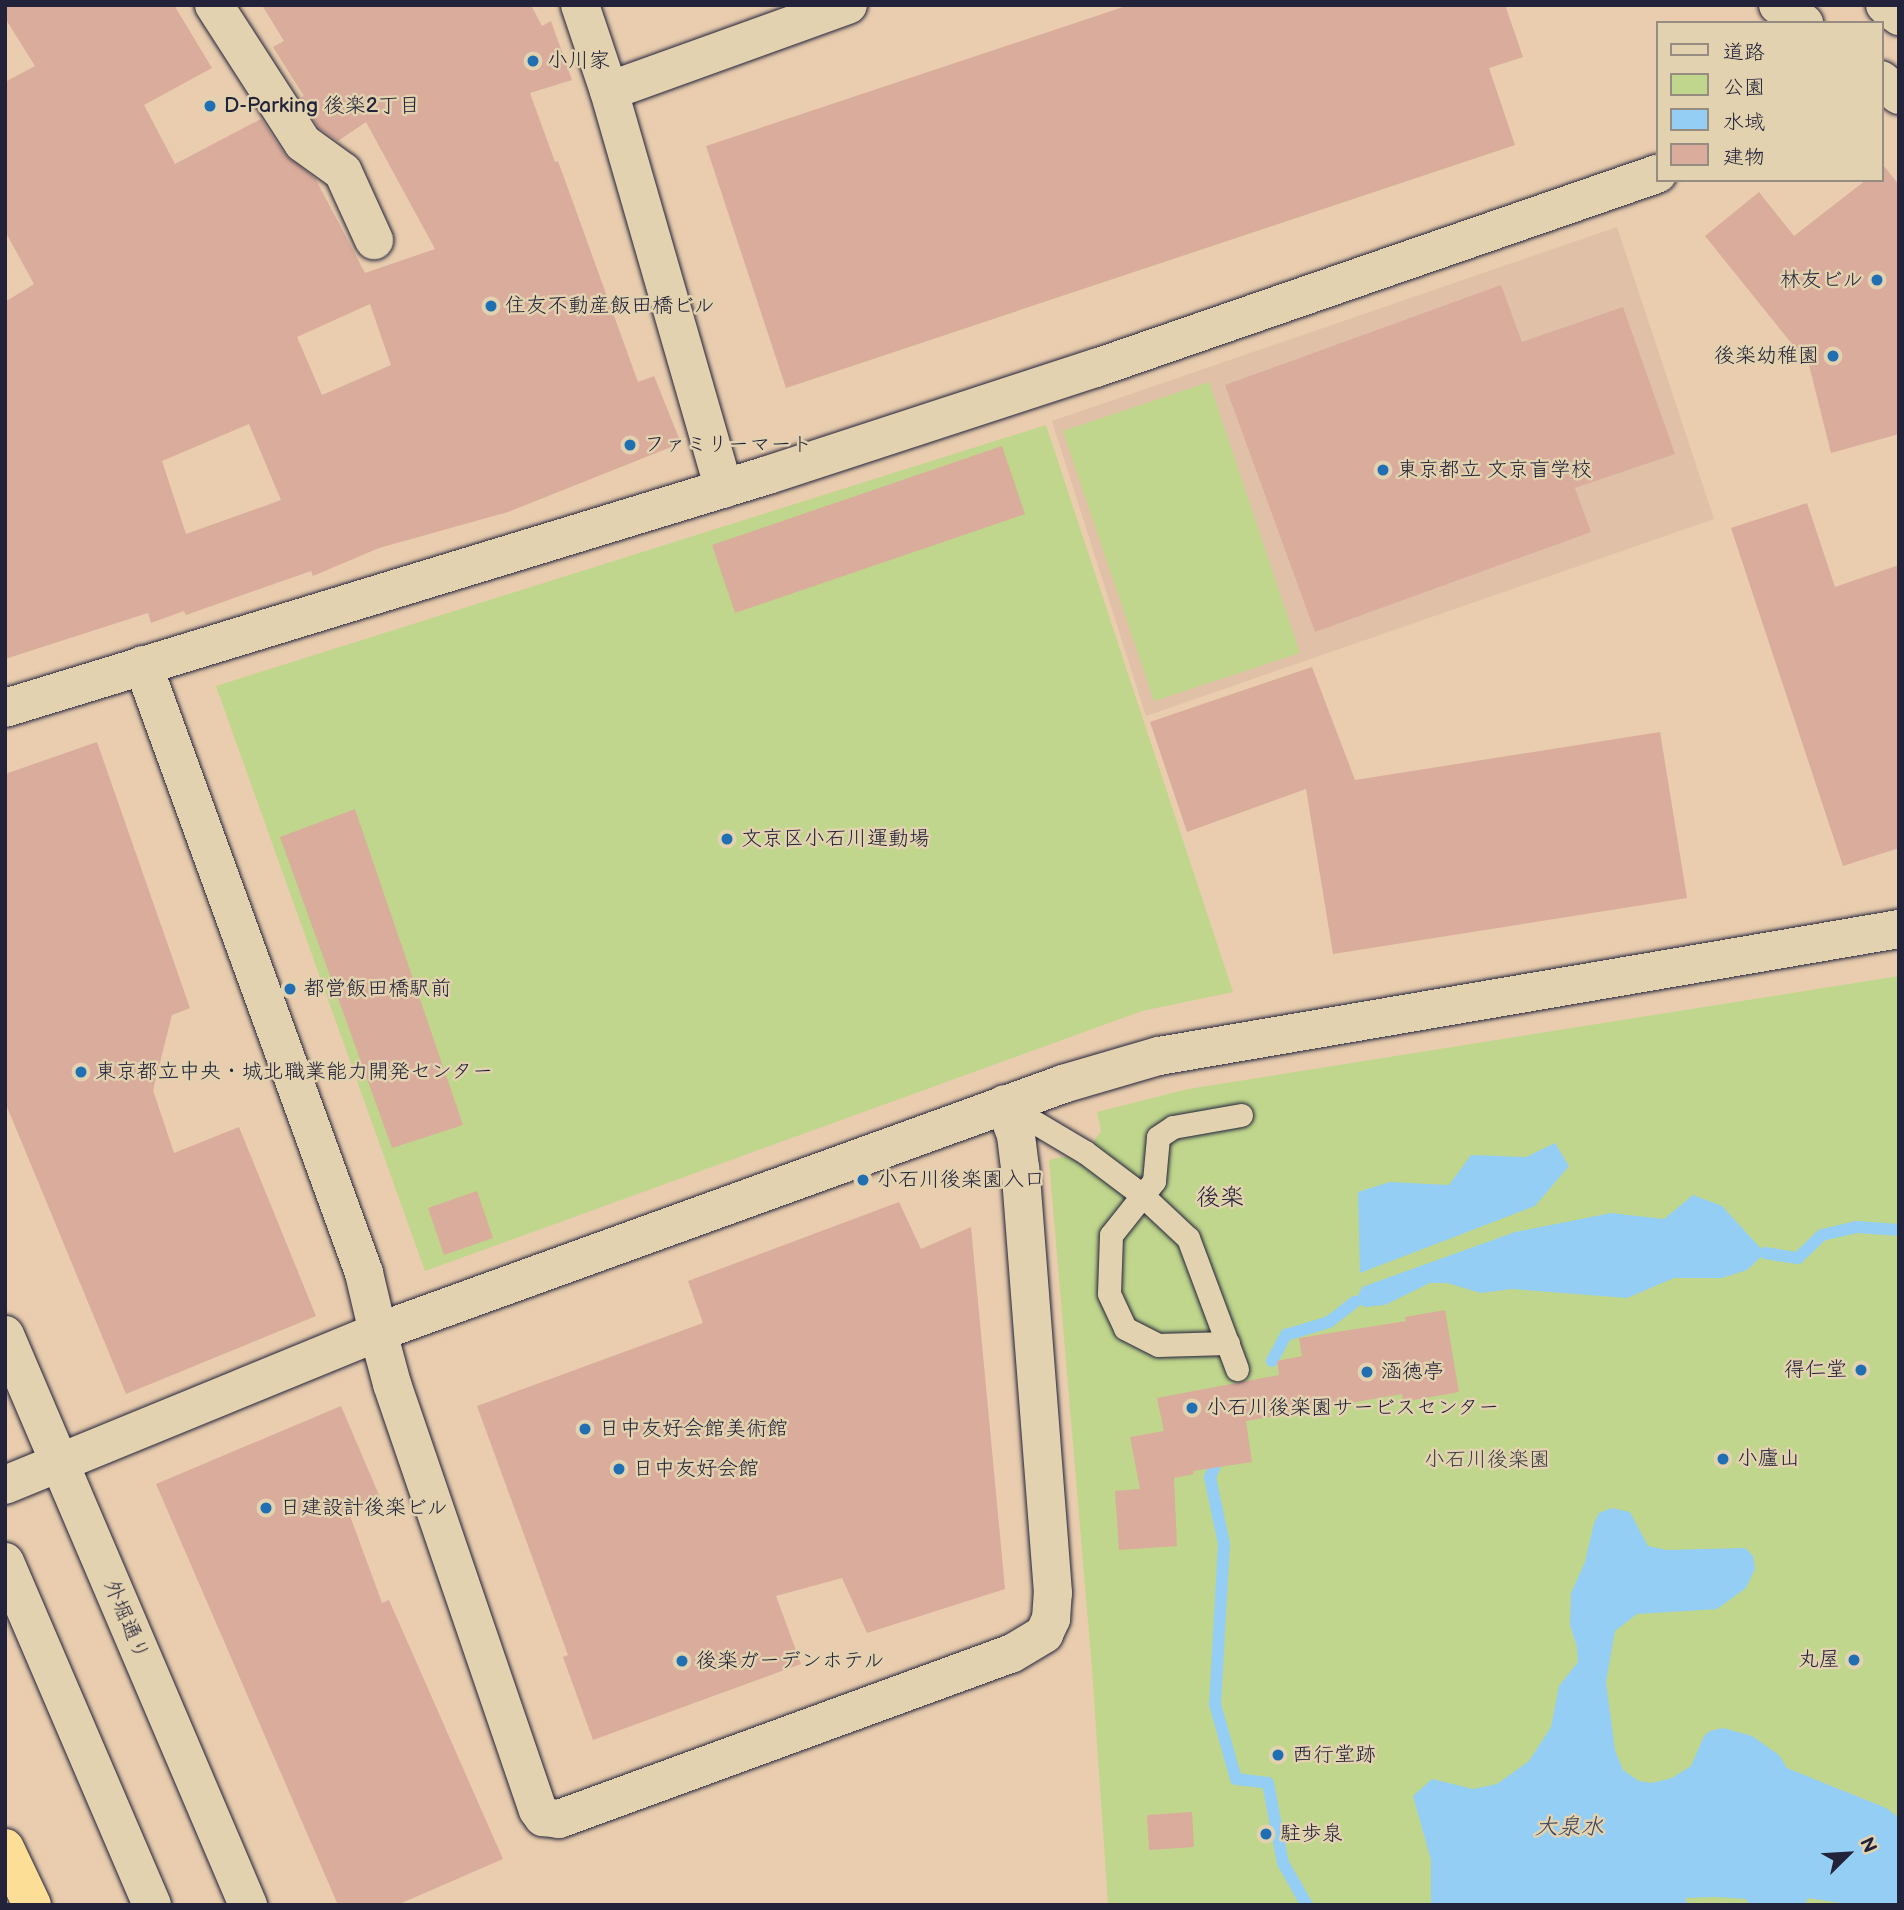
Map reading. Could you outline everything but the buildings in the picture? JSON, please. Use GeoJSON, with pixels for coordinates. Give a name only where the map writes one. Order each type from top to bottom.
{"type":"FeatureCollection","features":[{"type":"Feature","properties":{"kind":"highway"},"geometry":{"type":"LineString","coordinates":[[5,1848],[32,1905]]}},
{"type":"Feature","properties":{"kind":"street"},"geometry":{"type":"LineString","coordinates":[[215,5],[303,143],[342,172],[374,240]]}},
{"type":"Feature","properties":{"kind":"street"},"geometry":{"type":"LineString","coordinates":[[580,5],[609,91],[724,489]]}},
{"type":"Feature","properties":{"kind":"street"},"geometry":{"type":"LineString","coordinates":[[609,91],[848,5]]}},
{"type":"Feature","properties":{"kind":"street"},"geometry":{"type":"LineString","coordinates":[[1778,5],[1801,21]]}},
{"type":"Feature","properties":{"kind":"street"},"geometry":{"type":"LineString","coordinates":[[1885,5],[1899,16]]}},
{"type":"Feature","properties":{"kind":"street"},"geometry":{"type":"LineString","coordinates":[[5,708],[724,489],[1096,368],[1656,174]]}},
{"type":"Feature","properties":{"kind":"street"},"geometry":{"type":"LineString","coordinates":[[144,665],[364,1273],[378,1332],[409,1434],[538,1810],[543,1817],[559,1819],[959,1673],[1011,1654],[1044,1634],[1051,1619],[1053,1593],[1020,1168],[1016,1135],[1004,1104]]}},
{"type":"Feature","properties":{"kind":"street"},"geometry":{"type":"LineString","coordinates":[[5,1485],[378,1332],[1004,1104],[1159,1056],[1899,929]]}},
{"type":"Feature","properties":{"kind":"street","name":"外堀通り"},"geometry":{"type":"LineString","coordinates":[[5,1335],[248,1905]]}},
{"type":"Feature","properties":{"kind":"street"},"geometry":{"type":"LineString","coordinates":[[5,1562],[152,1905]]}},
{"type":"Feature","properties":{"kind":"lane"},"geometry":{"type":"LineString","coordinates":[[1004,1104],[1086,1152],[1142,1195],[1188,1238],[1237,1369]]}},
{"type":"Feature","properties":{"kind":"lane"},"geometry":{"type":"LineString","coordinates":[[1228,1343],[1158,1345],[1125,1328],[1109,1293],[1111,1235],[1154,1181],[1158,1138],[1174,1128],[1241,1115]]}},
{"type":"Feature","properties":{"kind":"shaded area","name":"東京都立 文京盲学校"},"geometry":{"type":"Polygon","coordinates":[[[1617,227],[1714,519],[1146,716],[1052,421],[1617,227]]]}},
{"type":"Feature","properties":{"kind":"green space"},"geometry":{"type":"Polygon","coordinates":[[[1209,382],[1300,653],[1154,701],[1063,431],[1209,382]]]}},
{"type":"Feature","properties":{"kind":"green space","name":"文京区小石川運動場"},"geometry":{"type":"Polygon","coordinates":[[[1046,425],[1233,992],[1142,1011],[425,1271],[216,686],[1046,425]]]}},
{"type":"Feature","properties":{"kind":"green space","name":"小石川後楽園"},"geometry":{"type":"Polygon","coordinates":[[[1899,976],[1899,1905],[1108,1905],[1092,1669],[1049,1160],[1086,1152],[1101,1131],[1097,1112],[1188,1089],[1899,976]]]}},
{"type":"Feature","properties":{"kind":"water"},"geometry":{"type":"Polygon","coordinates":[[[1555,1143],[1569,1166],[1535,1206],[1360,1273],[1358,1192],[1390,1182],[1449,1185],[1471,1155],[1526,1157],[1555,1143]]]}},
{"type":"Feature","properties":{"kind":"water"},"geometry":{"type":"Polygon","coordinates":[[[1693,1195],[1722,1206],[1765,1253],[1747,1270],[1722,1278],[1674,1278],[1627,1298],[1512,1289],[1481,1293],[1447,1283],[1430,1283],[1385,1305],[1365,1307],[1355,1302],[1362,1287],[1515,1232],[1611,1213],[1664,1219],[1693,1195]]]}},
{"type":"Feature","properties":{"kind":"water","name":"大泉水"},"geometry":{"type":"Polygon","coordinates":[[[1612,1508],[1630,1512],[1648,1546],[1667,1550],[1745,1548],[1753,1556],[1755,1569],[1746,1588],[1717,1609],[1637,1614],[1615,1631],[1606,1682],[1615,1750],[1623,1770],[1639,1781],[1652,1783],[1672,1778],[1691,1766],[1704,1736],[1710,1731],[1723,1728],[1752,1736],[1779,1755],[1787,1768],[1886,1808],[1899,1818],[1899,1905],[1854,1905],[1808,1898],[1805,1905],[1750,1905],[1746,1899],[1715,1897],[1685,1898],[1688,1905],[1431,1905],[1431,1860],[1413,1796],[1432,1779],[1473,1789],[1497,1784],[1529,1761],[1551,1727],[1559,1686],[1578,1662],[1577,1647],[1570,1625],[1571,1593],[1585,1562],[1594,1523],[1599,1513],[1612,1508]]]}},
{"type":"Feature","properties":{"kind":"waterway"},"geometry":{"type":"LineString","coordinates":[[1765,1253],[1798,1258],[1822,1235],[1857,1227],[1899,1230]]}},
{"type":"Feature","properties":{"kind":"waterway"},"geometry":{"type":"LineString","coordinates":[[1272,1361],[1286,1335],[1329,1322],[1355,1302]]}},
{"type":"Feature","properties":{"kind":"waterway"},"geometry":{"type":"LineString","coordinates":[[1220,1454],[1210,1477],[1224,1544],[1215,1704],[1236,1779],[1268,1783],[1283,1863],[1307,1905]]}},
{"type":"Feature","properties":{"kind":"place","name":"小川家"},"geometry":{"type":"Point","coordinates":[533,61]}},
{"type":"Feature","properties":{"kind":"place","name":"D-Parking 後楽2丁目"},"geometry":{"type":"Point","coordinates":[210,106]}},
{"type":"Feature","properties":{"kind":"place","name":"林友ビル"},"geometry":{"type":"Point","coordinates":[1877,280]}},
{"type":"Feature","properties":{"kind":"place","name":"住友不動産飯田橋ビル"},"geometry":{"type":"Point","coordinates":[491,306]}},
{"type":"Feature","properties":{"kind":"place","name":"後楽幼稚園"},"geometry":{"type":"Point","coordinates":[1833,356]}},
{"type":"Feature","properties":{"kind":"place","name":"ファミリーマート"},"geometry":{"type":"Point","coordinates":[630,445]}},
{"type":"Feature","properties":{"kind":"place","name":"東京都立 文京盲学校"},"geometry":{"type":"Point","coordinates":[1383,470]}},
{"type":"Feature","properties":{"kind":"place","name":"文京区小石川運動場"},"geometry":{"type":"Point","coordinates":[727,839]}},
{"type":"Feature","properties":{"kind":"place","name":"都営飯田橋駅前"},"geometry":{"type":"Point","coordinates":[290,989]}},
{"type":"Feature","properties":{"kind":"place","name":"東京都立中央・城北職業能力開発センター"},"geometry":{"type":"Point","coordinates":[81,1072]}},
{"type":"Feature","properties":{"kind":"place","name":"小石川後楽園入口"},"geometry":{"type":"Point","coordinates":[863,1180]}},
{"type":"Feature","properties":{"kind":"place","name":"得仁堂"},"geometry":{"type":"Point","coordinates":[1861,1370]}},
{"type":"Feature","properties":{"kind":"place","name":"涵徳亭"},"geometry":{"type":"Point","coordinates":[1367,1372]}},
{"type":"Feature","properties":{"kind":"place","name":"小石川後楽園サービスセンター"},"geometry":{"type":"Point","coordinates":[1192,1408]}},
{"type":"Feature","properties":{"kind":"place","name":"日中友好会館美術館"},"geometry":{"type":"Point","coordinates":[585,1429]}},
{"type":"Feature","properties":{"kind":"place","name":"小廬山"},"geometry":{"type":"Point","coordinates":[1723,1459]}},
{"type":"Feature","properties":{"kind":"place","name":"日中友好会館"},"geometry":{"type":"Point","coordinates":[619,1469]}},
{"type":"Feature","properties":{"kind":"place","name":"日建設計後楽ビル"},"geometry":{"type":"Point","coordinates":[266,1508]}},
{"type":"Feature","properties":{"kind":"place","name":"丸屋"},"geometry":{"type":"Point","coordinates":[1854,1660]}},
{"type":"Feature","properties":{"kind":"place","name":"後楽ガーデンホテル"},"geometry":{"type":"Point","coordinates":[682,1661]}},
{"type":"Feature","properties":{"kind":"place","name":"西行堂跡"},"geometry":{"type":"Point","coordinates":[1278,1755]}},
{"type":"Feature","properties":{"kind":"place","name":"駐歩泉"},"geometry":{"type":"Point","coordinates":[1266,1834]}},
{"type":"Feature","properties":{"kind":"district","name":"後楽"},"geometry":{"type":"Point","coordinates":[1220,1198]}}]}
